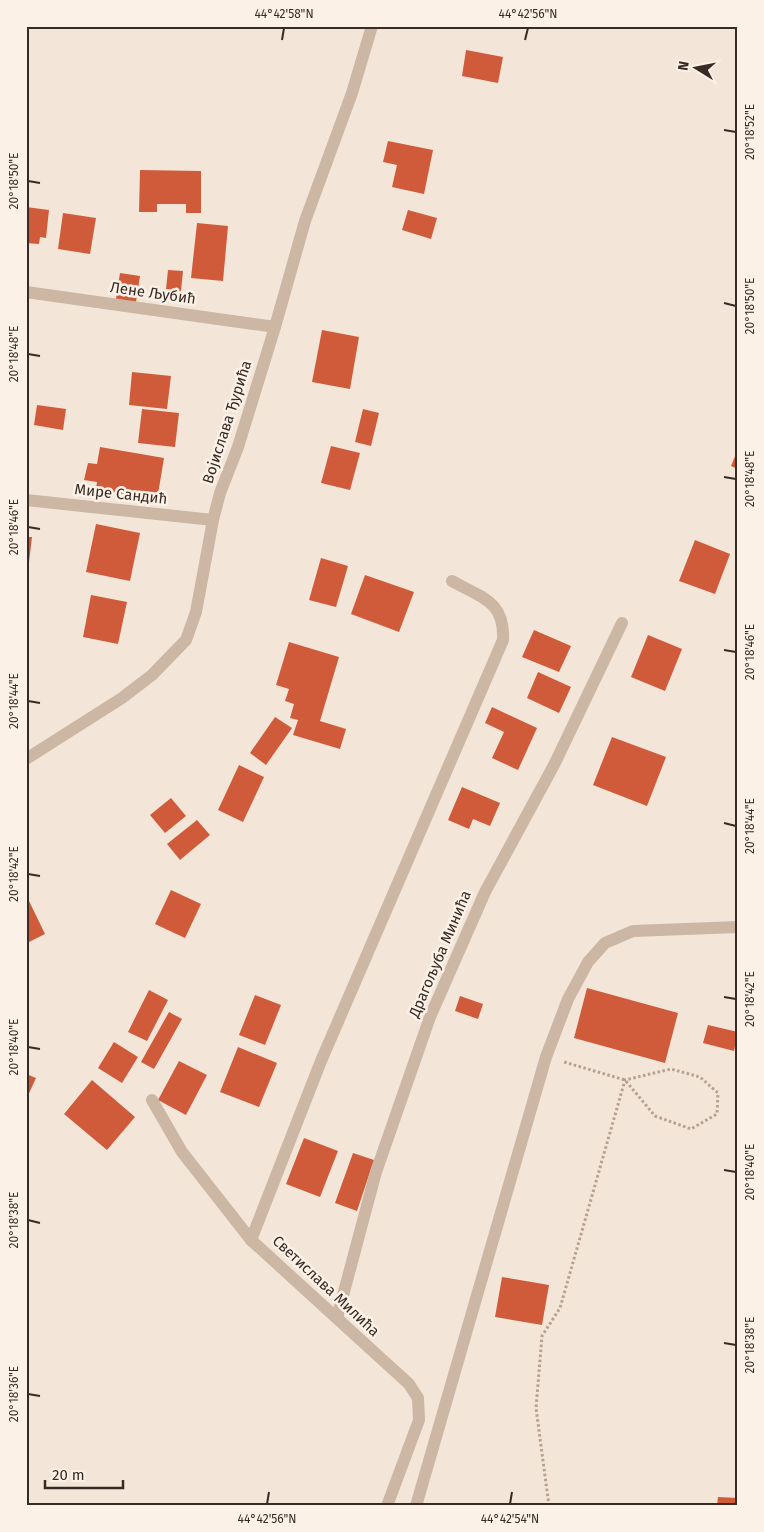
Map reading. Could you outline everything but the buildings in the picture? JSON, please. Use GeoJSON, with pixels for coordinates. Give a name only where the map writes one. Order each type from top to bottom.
{"type":"FeatureCollection","features":[{"type":"Feature","properties":{"kind":"street","name":"Војислава Ђурића"},"geometry":{"type":"LineString","coordinates":[[26,759],[122,698],[152,675],[186,640],[196,612],[213,520],[275,327],[305,220],[352,93],[372,26]]}},
{"type":"Feature","properties":{"kind":"street","name":"Лене Љубић"},"geometry":{"type":"LineString","coordinates":[[26,292],[275,327]]}},
{"type":"Feature","properties":{"kind":"street","name":"Мире Сандић"},"geometry":{"type":"LineString","coordinates":[[26,500],[213,520]]}},
{"type":"Feature","properties":{"kind":"street"},"geometry":{"type":"LineString","coordinates":[[252,1240],[321,1061],[495,665],[503,640],[502,620],[495,604],[452,581]]}},
{"type":"Feature","properties":{"kind":"street","name":"Драгољуба Минића"},"geometry":{"type":"LineString","coordinates":[[336,1318],[376,1172],[430,1017],[485,892],[554,765],[622,623]]}},
{"type":"Feature","properties":{"kind":"street"},"geometry":{"type":"LineString","coordinates":[[416,1506],[546,1057],[568,999],[588,962],[605,943],[633,931],[738,927]]}},
{"type":"Feature","properties":{"kind":"street","name":"Светислава Милића"},"geometry":{"type":"LineString","coordinates":[[152,1100],[182,1152],[252,1240],[409,1384],[418,1398],[419,1420],[387,1506]]}},
{"type":"Feature","properties":{"kind":"path"},"geometry":{"type":"LineString","coordinates":[[546,1057],[625,1080],[671,1069],[700,1076],[718,1093],[717,1114],[691,1128],[655,1116],[625,1080]]}},
{"type":"Feature","properties":{"kind":"path"},"geometry":{"type":"LineString","coordinates":[[549,1506],[536,1408],[542,1336],[560,1308],[625,1080]]}}]}
